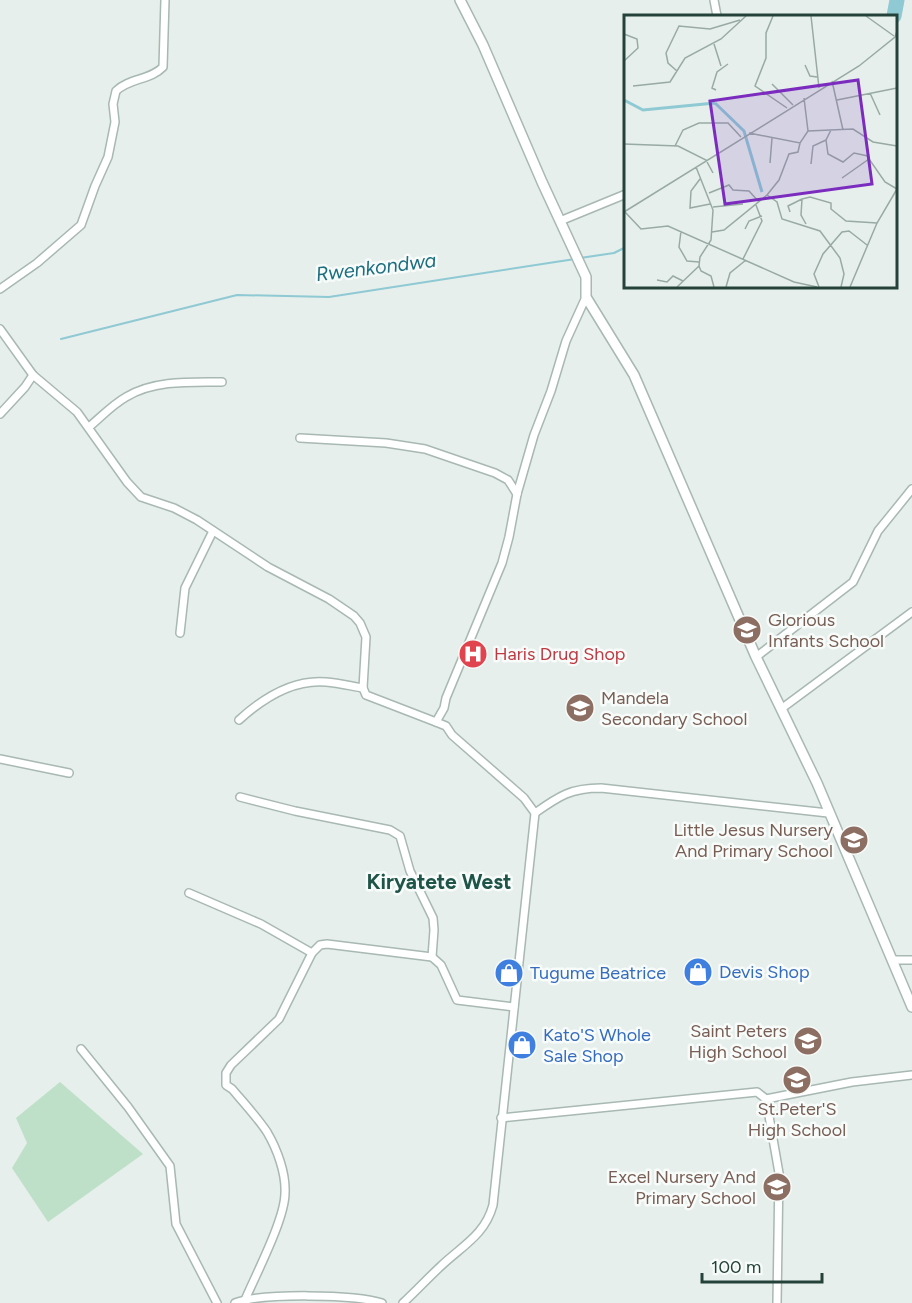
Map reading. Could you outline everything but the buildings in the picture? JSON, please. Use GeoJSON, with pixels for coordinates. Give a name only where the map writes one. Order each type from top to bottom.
{"type":"FeatureCollection","features":[{"type":"Feature","properties":{"kind":"street"},"geometry":{"type":"LineString","coordinates":[[0,289],[36,263],[81,225],[108,157],[115,122],[113,104],[116,91],[125,84],[157,73],[163,67],[165,0]]}},
{"type":"Feature","properties":{"kind":"street"},"geometry":{"type":"LineString","coordinates":[[436,722],[444,708],[446,698],[502,563],[516,494],[566,341],[586,297],[586,277],[483,45],[460,0]]}},
{"type":"Feature","properties":{"kind":"street"},"geometry":{"type":"LineString","coordinates":[[714,0],[717,15]]}},
{"type":"Feature","properties":{"kind":"street"},"geometry":{"type":"LineString","coordinates":[[560,221],[624,195]]}},
{"type":"Feature","properties":{"kind":"street"},"geometry":{"type":"LineString","coordinates":[[586,297],[634,375],[756,657],[817,783],[912,1007]]}},
{"type":"Feature","properties":{"kind":"street"},"geometry":{"type":"LineString","coordinates":[[0,329],[33,375],[76,412],[89,427],[127,482],[141,497],[185,513],[268,567],[329,599],[354,616],[360,622],[366,636],[363,688],[366,695],[446,726],[452,735],[524,798],[535,813],[493,1205],[485,1226],[403,1303]]}},
{"type":"Feature","properties":{"kind":"street"},"geometry":{"type":"LineString","coordinates":[[0,414],[33,375]]}},
{"type":"Feature","properties":{"kind":"street"},"geometry":{"type":"LineString","coordinates":[[89,427],[115,405],[136,392],[178,383],[222,382]]}},
{"type":"Feature","properties":{"kind":"street"},"geometry":{"type":"LineString","coordinates":[[300,438],[386,443],[425,449],[495,473],[508,480],[516,494]]}},
{"type":"Feature","properties":{"kind":"street"},"geometry":{"type":"LineString","coordinates":[[756,657],[853,582],[879,531],[912,489]]}},
{"type":"Feature","properties":{"kind":"street"},"geometry":{"type":"LineString","coordinates":[[180,633],[185,588],[213,531]]}},
{"type":"Feature","properties":{"kind":"street"},"geometry":{"type":"LineString","coordinates":[[781,709],[912,612]]}},
{"type":"Feature","properties":{"kind":"street"},"geometry":{"type":"LineString","coordinates":[[239,720],[269,696],[300,685],[324,682],[363,688]]}},
{"type":"Feature","properties":{"kind":"street"},"geometry":{"type":"LineString","coordinates":[[0,759],[69,773]]}},
{"type":"Feature","properties":{"kind":"street"},"geometry":{"type":"LineString","coordinates":[[535,813],[570,790],[582,788],[601,788],[828,813]]}},
{"type":"Feature","properties":{"kind":"street"},"geometry":{"type":"LineString","coordinates":[[240,797],[295,811],[390,830],[400,836],[410,871],[433,918],[432,957]]}},
{"type":"Feature","properties":{"kind":"street"},"geometry":{"type":"LineString","coordinates":[[189,893],[261,924],[312,953]]}},
{"type":"Feature","properties":{"kind":"street"},"geometry":{"type":"LineString","coordinates":[[245,1300],[281,1214],[285,1180],[267,1133],[232,1089],[226,1085],[225,1079],[231,1065],[279,1018],[312,953],[320,945],[327,944],[432,957],[441,965],[457,1000],[514,1007]]}},
{"type":"Feature","properties":{"kind":"street"},"geometry":{"type":"LineString","coordinates":[[893,960],[912,960]]}},
{"type":"Feature","properties":{"kind":"street"},"geometry":{"type":"LineString","coordinates":[[81,1049],[128,1107],[170,1166],[176,1224],[217,1303]]}},
{"type":"Feature","properties":{"kind":"street"},"geometry":{"type":"LineString","coordinates":[[766,1099],[852,1082],[912,1075]]}},
{"type":"Feature","properties":{"kind":"street"},"geometry":{"type":"LineString","coordinates":[[501,1118],[757,1092],[766,1099],[779,1173],[777,1303]]}},
{"type":"Feature","properties":{"kind":"street"},"geometry":{"type":"LineString","coordinates":[[235,1303],[245,1300],[303,1296],[370,1299],[382,1303]]}},
{"type":"Feature","properties":{"kind":"green space"},"geometry":{"type":"Polygon","coordinates":[[[60,1082],[143,1154],[48,1222],[12,1168],[27,1143],[16,1118],[60,1082]]]}},
{"type":"Feature","properties":{"kind":"waterway","name":"Rwenkondwa"},"geometry":{"type":"LineString","coordinates":[[894,15],[897,0]]}},
{"type":"Feature","properties":{"kind":"waterway","name":"Rwenkondwa"},"geometry":{"type":"LineString","coordinates":[[580,258],[614,253],[624,248]]}},
{"type":"Feature","properties":{"kind":"waterway","name":"Rwenkondwa"},"geometry":{"type":"LineString","coordinates":[[61,339],[237,295],[329,297],[575,259]]}},
{"type":"Feature","properties":{"kind":"place","name":"Glorious Infants School"},"geometry":{"type":"Point","coordinates":[747,630]}},
{"type":"Feature","properties":{"kind":"place","name":"Haris Drug Shop"},"geometry":{"type":"Point","coordinates":[473,654]}},
{"type":"Feature","properties":{"kind":"place","name":"Mandela Secondary School"},"geometry":{"type":"Point","coordinates":[580,708]}},
{"type":"Feature","properties":{"kind":"place","name":"Little Jesus Nursery And Primary School"},"geometry":{"type":"Point","coordinates":[854,840]}},
{"type":"Feature","properties":{"kind":"place","name":"Devis Shop"},"geometry":{"type":"Point","coordinates":[698,972]}},
{"type":"Feature","properties":{"kind":"place","name":"Tugume Beatrice"},"geometry":{"type":"Point","coordinates":[509,973]}},
{"type":"Feature","properties":{"kind":"place","name":"Saint Peters High School"},"geometry":{"type":"Point","coordinates":[808,1041]}},
{"type":"Feature","properties":{"kind":"place","name":"Kato'S Whole Sale Shop"},"geometry":{"type":"Point","coordinates":[522,1045]}},
{"type":"Feature","properties":{"kind":"place","name":"St.Peter'S High School"},"geometry":{"type":"Point","coordinates":[797,1080]}},
{"type":"Feature","properties":{"kind":"place","name":"Excel Nursery And Primary School"},"geometry":{"type":"Point","coordinates":[777,1187]}},
{"type":"Feature","properties":{"kind":"district","name":"Kiryatete West"},"geometry":{"type":"Point","coordinates":[439,881]}}]}
